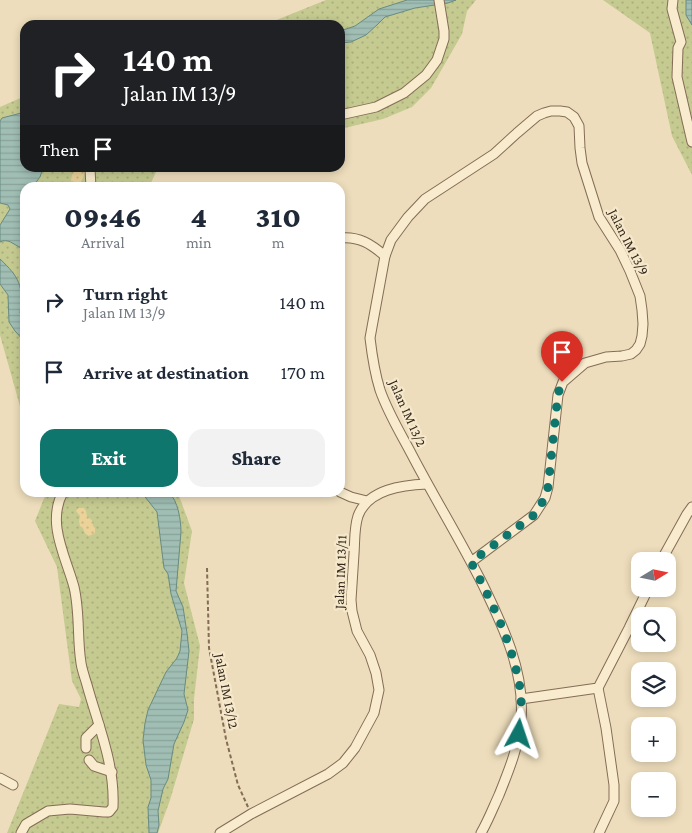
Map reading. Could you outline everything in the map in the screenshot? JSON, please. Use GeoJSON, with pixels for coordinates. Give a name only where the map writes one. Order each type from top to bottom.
{"type":"FeatureCollection","features":[{"type":"Feature","properties":{"kind":"street"},"geometry":{"type":"LineString","coordinates":[[673,0],[672,9],[681,42],[678,48],[677,77],[692,142]]}},
{"type":"Feature","properties":{"kind":"street"},"geometry":{"type":"LineString","coordinates":[[345,114],[376,107],[404,93],[426,75],[437,60],[444,39],[440,4]]}},
{"type":"Feature","properties":{"kind":"street","name":"Jalan IM 13/2"},"geometry":{"type":"LineString","coordinates":[[481,833],[509,771],[516,749],[521,719],[519,682],[507,638],[499,618],[388,408],[380,388],[370,338],[385,256],[391,240],[408,217],[425,199],[494,154],[516,133],[537,116],[544,113],[560,111],[567,112],[574,117],[579,126],[580,148]]}},
{"type":"Feature","properties":{"kind":"street","name":"Jalan IM 13/9"},"geometry":{"type":"LineString","coordinates":[[471,562],[534,515],[545,498],[548,487],[558,394],[562,382],[585,363],[606,357],[631,354],[640,344],[643,324],[640,296],[620,250],[599,217],[582,163],[580,148]]}},
{"type":"Feature","properties":{"kind":"street"},"geometry":{"type":"LineString","coordinates":[[345,237],[359,240],[373,246],[385,256]]}},
{"type":"Feature","properties":{"kind":"street"},"geometry":{"type":"LineString","coordinates":[[345,494],[367,501],[389,489],[406,485],[427,484]]}},
{"type":"Feature","properties":{"kind":"street"},"geometry":{"type":"LineString","coordinates":[[20,833],[26,824],[48,811],[70,809],[110,812],[114,807],[110,761],[81,664],[74,588],[63,556],[56,521],[61,497]]}},
{"type":"Feature","properties":{"kind":"street","name":"Jalan IM 13/11"},"geometry":{"type":"LineString","coordinates":[[220,833],[251,814],[328,774],[343,763],[355,748],[374,713],[379,690],[376,673],[370,655],[357,630],[350,600],[355,530],[358,514],[367,501]]}},
{"type":"Feature","properties":{"kind":"street"},"geometry":{"type":"LineString","coordinates":[[666,552],[692,507]]}},
{"type":"Feature","properties":{"kind":"street"},"geometry":{"type":"LineString","coordinates":[[599,833],[614,802],[614,785],[598,688],[644,598]]}},
{"type":"Feature","properties":{"kind":"street"},"geometry":{"type":"LineString","coordinates":[[521,699],[598,688]]}},
{"type":"Feature","properties":{"kind":"street"},"geometry":{"type":"LineString","coordinates":[[86,748],[86,738],[99,725]]}},
{"type":"Feature","properties":{"kind":"street"},"geometry":{"type":"LineString","coordinates":[[90,760],[94,766],[112,772]]}},
{"type":"Feature","properties":{"kind":"street"},"geometry":{"type":"LineString","coordinates":[[0,778],[13,785]]}},
{"type":"Feature","properties":{"kind":"path","name":"Jalan IM 13/12"},"geometry":{"type":"LineString","coordinates":[[207,568],[209,648],[226,739],[238,785],[251,814]]}},
{"type":"Feature","properties":{"kind":"green space"},"geometry":{"type":"Polygon","coordinates":[[[326,0],[476,0],[467,11],[462,34],[431,88],[412,107],[383,119],[345,128],[345,20],[276,20],[326,0]]]}},
{"type":"Feature","properties":{"kind":"green space"},"geometry":{"type":"Polygon","coordinates":[[[603,0],[692,0],[692,175],[672,136],[650,33],[603,0]]]}},
{"type":"Feature","properties":{"kind":"green space"},"geometry":{"type":"Polygon","coordinates":[[[20,98],[20,172],[156,172],[151,182],[20,182],[20,406],[0,335],[0,107],[20,98]]]}},
{"type":"Feature","properties":{"kind":"green space"},"geometry":{"type":"Polygon","coordinates":[[[45,497],[179,497],[192,531],[184,583],[200,646],[194,699],[194,719],[170,800],[158,833],[7,833],[59,704],[79,707],[81,699],[72,681],[57,567],[35,521],[45,497]]]}},
{"type":"Feature","properties":{"kind":"sand"},"geometry":{"type":"Polygon","coordinates":[[[73,172],[86,172],[81,182],[72,182],[73,172]]]}},
{"type":"Feature","properties":{"kind":"sand"},"geometry":{"type":"Polygon","coordinates":[[[78,508],[84,508],[87,516],[92,521],[95,533],[89,536],[84,532],[80,526],[80,516],[76,511],[78,508]]]}},
{"type":"Feature","properties":{"kind":"water"},"geometry":{"type":"Polygon","coordinates":[[[407,0],[456,0],[415,8],[385,17],[366,35],[351,42],[345,43],[345,29],[355,26],[379,9],[407,0]]]}},
{"type":"Feature","properties":{"kind":"water"},"geometry":{"type":"Polygon","coordinates":[[[686,0],[692,0],[692,25],[686,15],[686,0]]]}},
{"type":"Feature","properties":{"kind":"water"},"geometry":{"type":"Polygon","coordinates":[[[20,113],[20,172],[42,172],[36,182],[20,182],[20,247],[8,241],[0,242],[0,225],[10,209],[8,205],[0,203],[0,121],[2,118],[20,113]]]}},
{"type":"Feature","properties":{"kind":"water"},"geometry":{"type":"Polygon","coordinates":[[[0,259],[12,271],[19,283],[20,336],[9,322],[8,295],[0,284],[0,259]]]}},
{"type":"Feature","properties":{"kind":"water"},"geometry":{"type":"Polygon","coordinates":[[[145,497],[173,497],[180,517],[181,532],[176,591],[183,607],[189,651],[184,694],[188,710],[174,744],[168,779],[163,789],[158,811],[159,825],[157,833],[149,833],[148,807],[151,798],[151,780],[146,765],[143,740],[145,723],[148,710],[166,672],[180,651],[182,631],[171,594],[168,574],[164,568],[157,512],[145,497]]]}},
{"type":"Feature","properties":{"kind":"route"},"geometry":{"type":"LineString","coordinates":[[519,734],[521,699],[510,645],[471,562],[534,515],[545,498],[548,487],[558,394],[562,382]]}}]}
